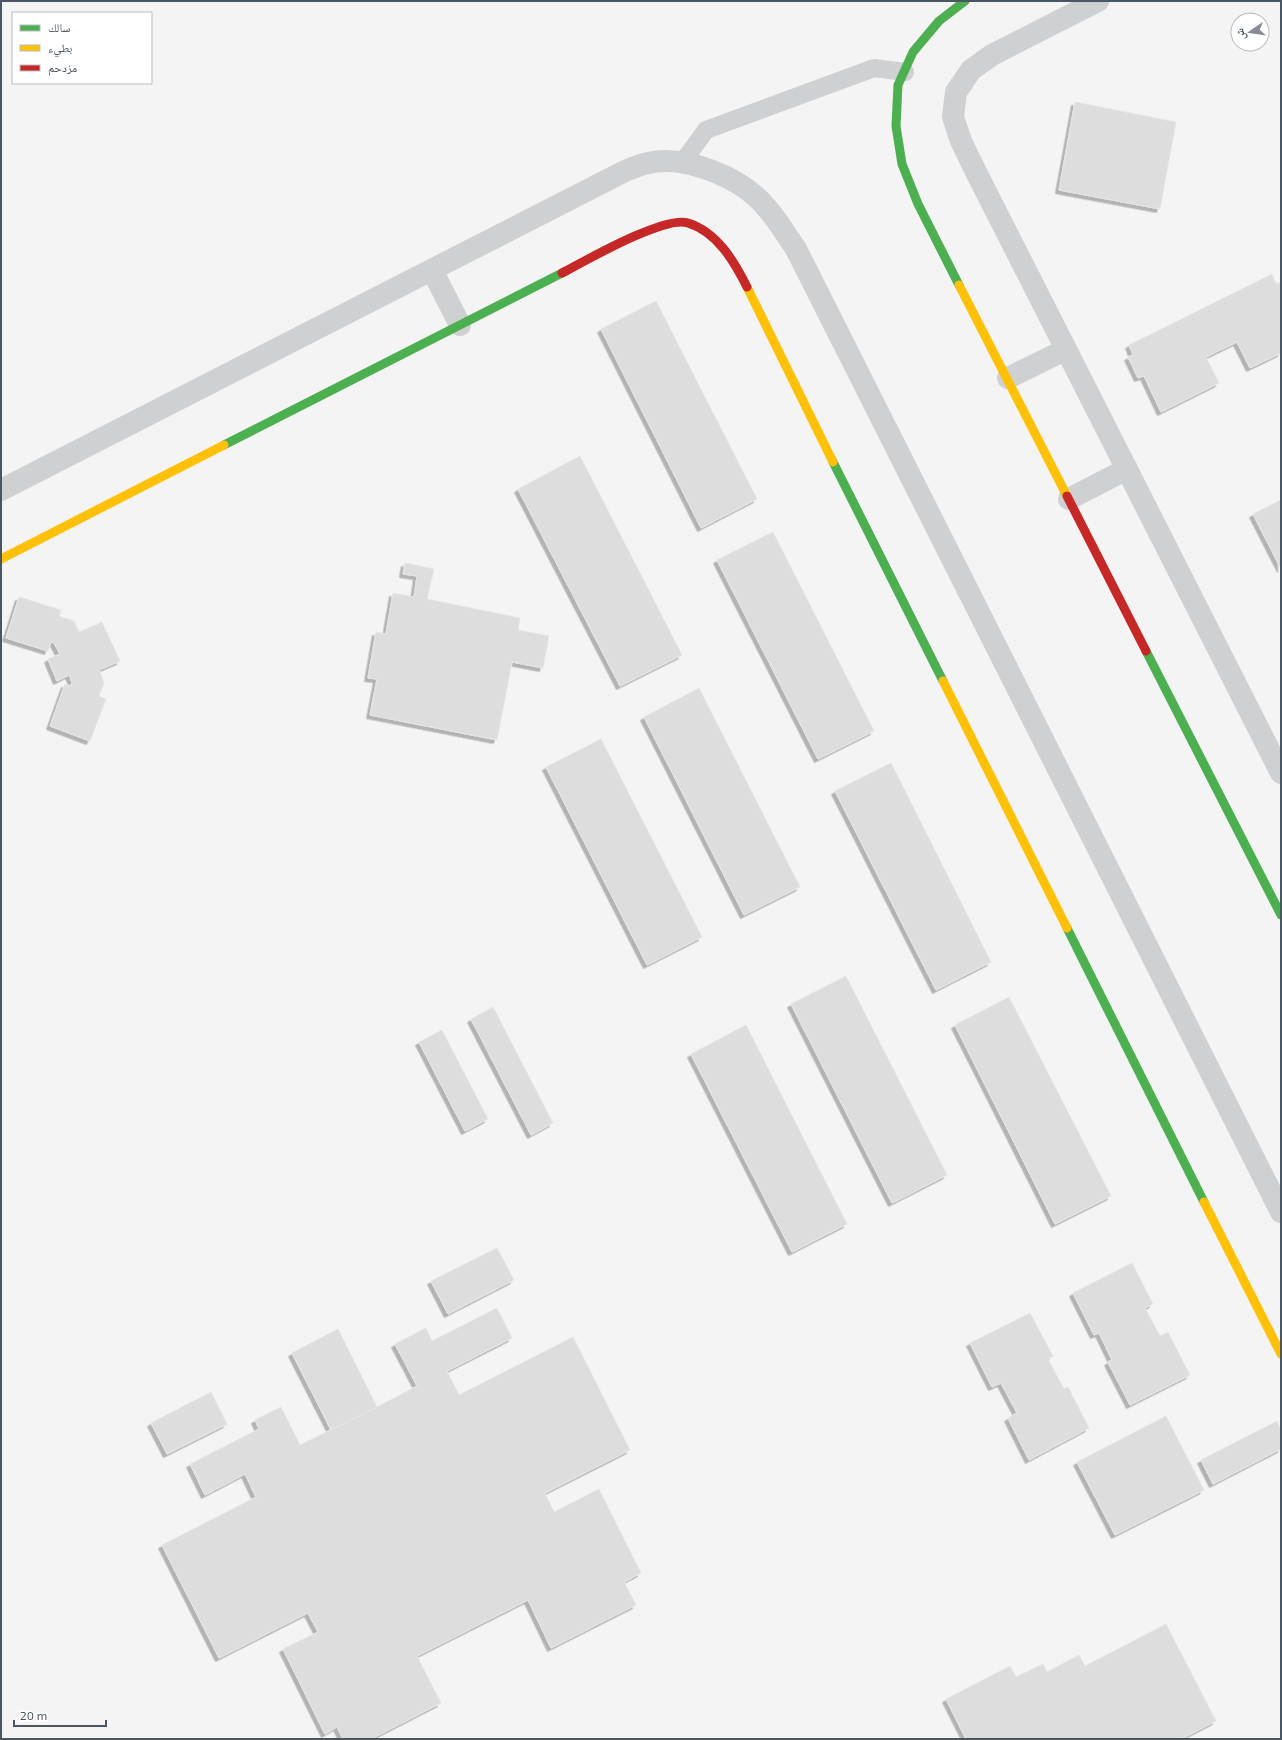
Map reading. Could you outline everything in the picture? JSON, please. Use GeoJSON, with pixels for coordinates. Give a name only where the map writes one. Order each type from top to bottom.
{"type":"FeatureCollection","features":[{"type":"Feature","properties":{"kind":"street"},"geometry":{"type":"LineString","coordinates":[[965,1],[939,21],[913,52],[898,85],[896,126],[902,164],[918,204],[1281,915]]}},
{"type":"Feature","properties":{"kind":"street"},"geometry":{"type":"LineString","coordinates":[[1098,1],[992,55],[971,70],[956,92],[954,117],[961,141],[1281,773]]}},
{"type":"Feature","properties":{"kind":"street"},"geometry":{"type":"LineString","coordinates":[[1,490],[625,171],[649,162],[675,162],[698,166],[723,175],[747,189],[766,206],[796,249],[1281,1212]]}},
{"type":"Feature","properties":{"kind":"street"},"geometry":{"type":"LineString","coordinates":[[1,559],[639,234],[666,224],[687,222],[710,234],[736,266],[1281,1354]]}},
{"type":"Feature","properties":{"kind":"street"},"geometry":{"type":"LineString","coordinates":[[432,270],[460,326]]}},
{"type":"Feature","properties":{"kind":"street"},"geometry":{"type":"LineString","coordinates":[[1008,378],[1066,350]]}},
{"type":"Feature","properties":{"kind":"street"},"geometry":{"type":"LineString","coordinates":[[1069,499],[1127,469]]}},
{"type":"Feature","properties":{"kind":"lane"},"geometry":{"type":"LineString","coordinates":[[682,163],[706,130],[874,68],[905,72]]}},
{"type":"Feature","properties":{"kind":"building"},"geometry":{"type":"Polygon","coordinates":[[[1075,102],[1176,122],[1160,209],[1059,190],[1075,102]]]}},
{"type":"Feature","properties":{"kind":"building"},"geometry":{"type":"Polygon","coordinates":[[[1272,274],[1276,284],[1281,282],[1281,353],[1250,368],[1237,342],[1206,357],[1219,383],[1161,412],[1144,376],[1138,378],[1128,357],[1133,355],[1129,345],[1272,274]]]}},
{"type":"Feature","properties":{"kind":"building"},"geometry":{"type":"Polygon","coordinates":[[[656,301],[757,499],[701,528],[601,329],[656,301]]]}},
{"type":"Feature","properties":{"kind":"building"},"geometry":{"type":"Polygon","coordinates":[[[580,456],[682,655],[620,686],[518,489],[580,456]]]}},
{"type":"Feature","properties":{"kind":"building"},"geometry":{"type":"Polygon","coordinates":[[[1281,500],[1281,569],[1253,514],[1281,500]]]}},
{"type":"Feature","properties":{"kind":"building"},"geometry":{"type":"Polygon","coordinates":[[[773,532],[874,731],[818,759],[717,560],[773,532]]]}},
{"type":"Feature","properties":{"kind":"building"},"geometry":{"type":"Polygon","coordinates":[[[405,563],[434,569],[427,599],[520,618],[518,630],[549,636],[543,668],[512,662],[497,740],[370,715],[377,679],[368,678],[376,632],[386,634],[393,593],[414,597],[417,576],[403,574],[405,563]]]}},
{"type":"Feature","properties":{"kind":"building"},"geometry":{"type":"Polygon","coordinates":[[[19,597],[61,610],[59,616],[74,621],[79,632],[102,622],[120,661],[99,670],[104,683],[99,696],[106,699],[90,741],[50,726],[65,684],[71,686],[72,682],[69,675],[57,681],[48,659],[60,654],[54,643],[51,642],[48,651],[6,638],[19,597]]]}},
{"type":"Feature","properties":{"kind":"building"},"geometry":{"type":"Polygon","coordinates":[[[699,688],[800,887],[744,915],[644,717],[699,688]]]}},
{"type":"Feature","properties":{"kind":"building"},"geometry":{"type":"Polygon","coordinates":[[[601,739],[702,937],[647,965],[546,767],[601,739]]]}},
{"type":"Feature","properties":{"kind":"building"},"geometry":{"type":"Polygon","coordinates":[[[891,763],[991,962],[936,990],[835,791],[891,763]]]}},
{"type":"Feature","properties":{"kind":"building"},"geometry":{"type":"Polygon","coordinates":[[[846,976],[947,1175],[892,1203],[791,1004],[846,976]]]}},
{"type":"Feature","properties":{"kind":"building"},"geometry":{"type":"Polygon","coordinates":[[[1009,997],[1111,1196],[1055,1224],[955,1025],[1009,997]]]}},
{"type":"Feature","properties":{"kind":"building"},"geometry":{"type":"Polygon","coordinates":[[[493,1007],[553,1123],[531,1135],[471,1019],[493,1007]]]}},
{"type":"Feature","properties":{"kind":"building"},"geometry":{"type":"Polygon","coordinates":[[[746,1025],[847,1224],[792,1252],[691,1054],[746,1025]]]}},
{"type":"Feature","properties":{"kind":"building"},"geometry":{"type":"Polygon","coordinates":[[[442,1030],[488,1119],[465,1131],[419,1042],[442,1030]]]}},
{"type":"Feature","properties":{"kind":"building"},"geometry":{"type":"Polygon","coordinates":[[[497,1248],[514,1280],[448,1314],[431,1281],[497,1248]]]}},
{"type":"Feature","properties":{"kind":"building"},"geometry":{"type":"Polygon","coordinates":[[[1132,1263],[1153,1304],[1145,1308],[1160,1336],[1168,1332],[1190,1375],[1130,1405],[1108,1362],[1112,1360],[1099,1333],[1094,1335],[1073,1293],[1132,1263]]]}},
{"type":"Feature","properties":{"kind":"building"},"geometry":{"type":"Polygon","coordinates":[[[497,1308],[512,1338],[447,1371],[459,1395],[573,1337],[630,1450],[545,1493],[554,1512],[599,1489],[641,1573],[624,1582],[636,1605],[551,1648],[528,1600],[417,1656],[441,1703],[371,1739],[343,1739],[337,1727],[325,1734],[283,1649],[318,1632],[308,1613],[219,1658],[162,1545],[256,1497],[245,1474],[205,1495],[190,1464],[259,1429],[255,1420],[281,1407],[300,1445],[377,1407],[417,1386],[395,1344],[426,1328],[432,1341],[497,1308]]]}},
{"type":"Feature","properties":{"kind":"building"},"geometry":{"type":"Polygon","coordinates":[[[1030,1313],[1053,1356],[1048,1359],[1064,1389],[1068,1387],[1089,1428],[1029,1460],[1008,1418],[1017,1413],[1001,1383],[992,1387],[970,1343],[1030,1313]]]}},
{"type":"Feature","properties":{"kind":"building"},"geometry":{"type":"Polygon","coordinates":[[[338,1329],[377,1407],[331,1430],[292,1353],[338,1329]]]}},
{"type":"Feature","properties":{"kind":"building"},"geometry":{"type":"Polygon","coordinates":[[[211,1392],[227,1424],[167,1454],[151,1423],[211,1392]]]}},
{"type":"Feature","properties":{"kind":"building"},"geometry":{"type":"Polygon","coordinates":[[[1166,1416],[1204,1490],[1115,1535],[1077,1462],[1166,1416]]]}},
{"type":"Feature","properties":{"kind":"building"},"geometry":{"type":"Polygon","coordinates":[[[1277,1421],[1281,1430],[1281,1449],[1213,1484],[1201,1460],[1277,1421]]]}},
{"type":"Feature","properties":{"kind":"building"},"geometry":{"type":"Polygon","coordinates":[[[1166,1624],[1216,1721],[1181,1739],[966,1739],[946,1699],[1010,1666],[1016,1677],[1043,1664],[1047,1672],[1079,1655],[1085,1666],[1166,1624]]]}},
{"type":"Feature","properties":{"kind":"traffic: fast"},"geometry":{"type":"LineString","coordinates":[[959,285],[918,204],[902,164],[896,126],[898,85],[913,52],[939,21],[965,1]]}},
{"type":"Feature","properties":{"kind":"traffic: fast"},"geometry":{"type":"LineString","coordinates":[[224,445],[562,273]]}},
{"type":"Feature","properties":{"kind":"traffic: fast"},"geometry":{"type":"LineString","coordinates":[[833,462],[943,681]]}},
{"type":"Feature","properties":{"kind":"traffic: fast"},"geometry":{"type":"LineString","coordinates":[[1146,651],[1281,915]]}},
{"type":"Feature","properties":{"kind":"traffic: fast"},"geometry":{"type":"LineString","coordinates":[[1067,928],[1204,1202]]}},
{"type":"Feature","properties":{"kind":"traffic: slow"},"geometry":{"type":"LineString","coordinates":[[959,285],[1067,496]]}},
{"type":"Feature","properties":{"kind":"traffic: slow"},"geometry":{"type":"LineString","coordinates":[[747,287],[833,462]]}},
{"type":"Feature","properties":{"kind":"traffic: slow"},"geometry":{"type":"LineString","coordinates":[[1,559],[224,445]]}},
{"type":"Feature","properties":{"kind":"traffic: slow"},"geometry":{"type":"LineString","coordinates":[[943,681],[1067,928]]}},
{"type":"Feature","properties":{"kind":"traffic: slow"},"geometry":{"type":"LineString","coordinates":[[1204,1202],[1281,1354]]}},
{"type":"Feature","properties":{"kind":"traffic: jam"},"geometry":{"type":"LineString","coordinates":[[562,273],[625,240],[644,232],[677,222],[688,223],[698,227],[716,240],[736,267],[747,287]]}},
{"type":"Feature","properties":{"kind":"traffic: jam"},"geometry":{"type":"LineString","coordinates":[[1067,496],[1146,651]]}}]}
